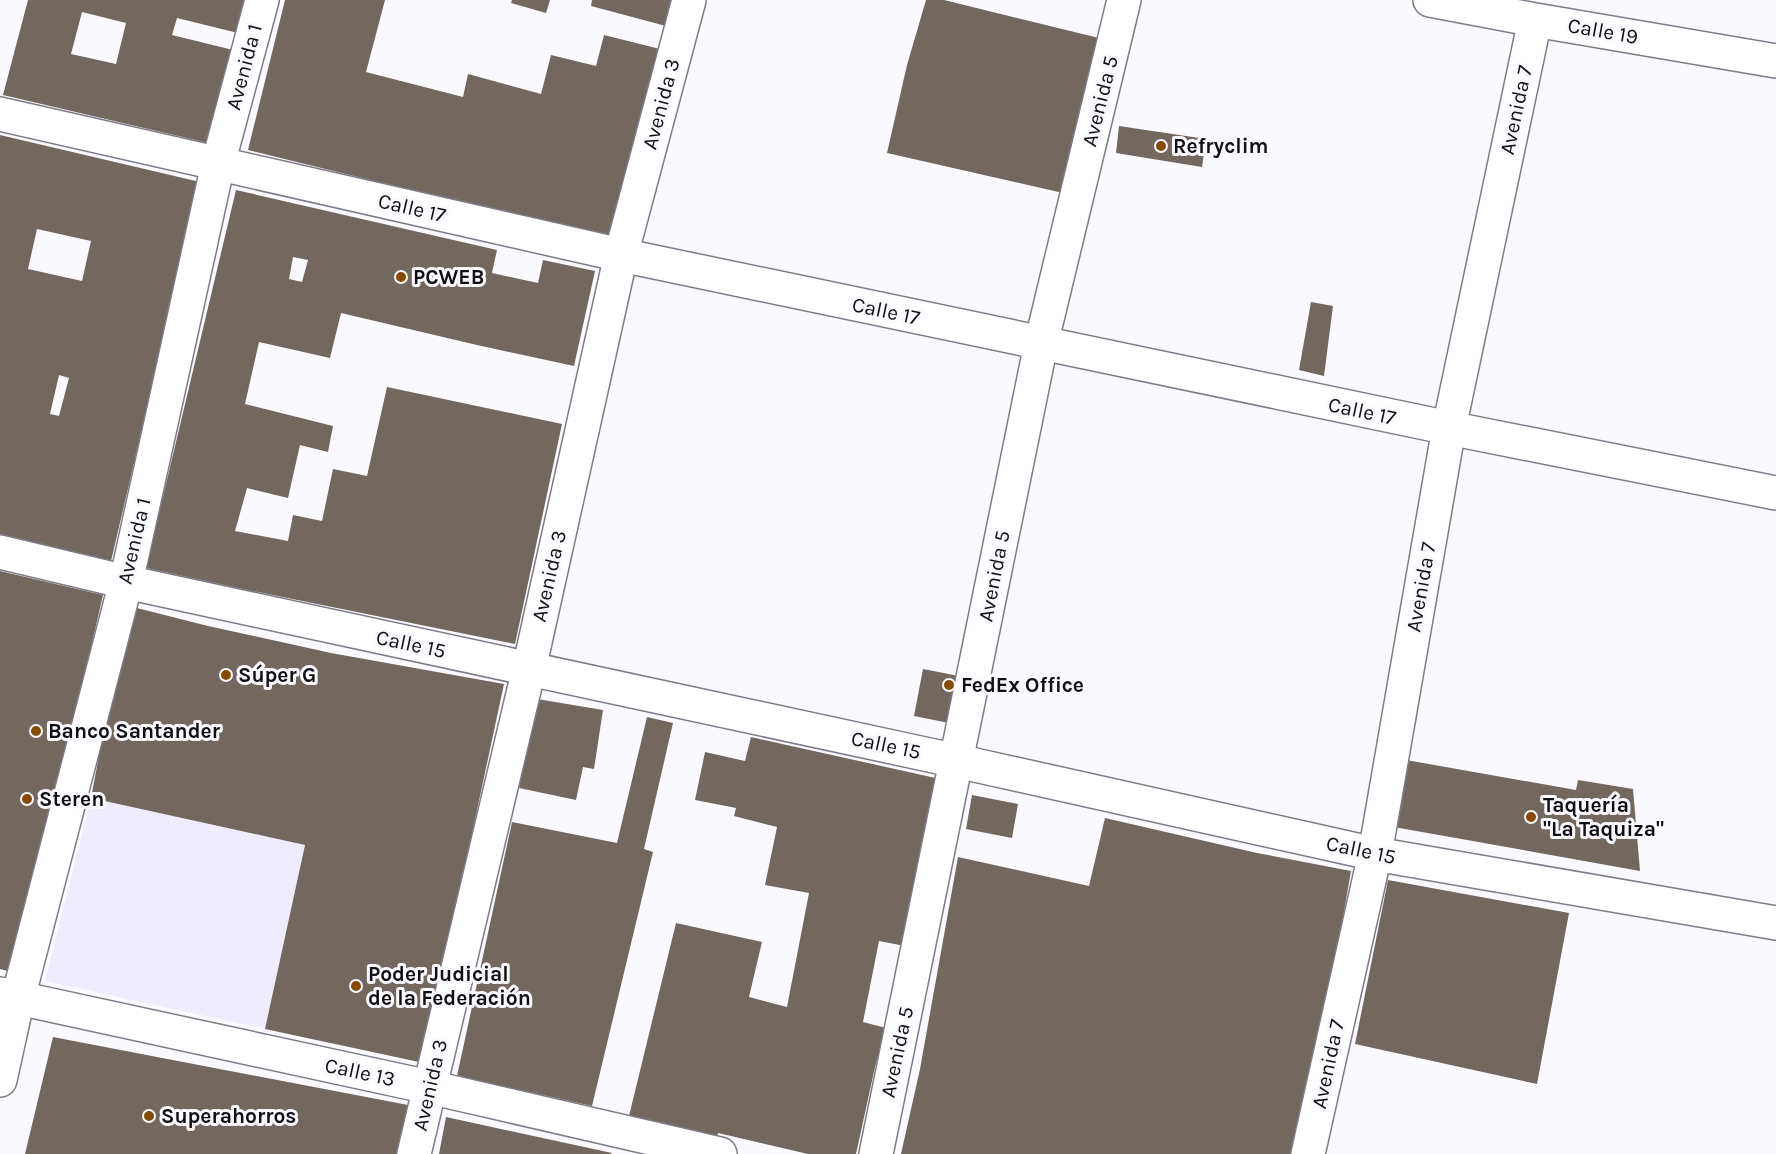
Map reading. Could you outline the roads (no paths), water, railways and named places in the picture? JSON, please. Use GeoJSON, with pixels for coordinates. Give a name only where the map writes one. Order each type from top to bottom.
{"type":"FeatureCollection","features":[{"type":"Feature","properties":{"kind":"street","name":"Avenida 1"},"geometry":{"type":"LineString","coordinates":[[0,1080],[9,996],[126,582],[218,164],[262,0]]}},
{"type":"Feature","properties":{"kind":"street","name":"Avenida 3"},"geometry":{"type":"LineString","coordinates":[[414,1154],[528,669],[621,255],[688,0]]}},
{"type":"Feature","properties":{"kind":"street","name":"Avenida 5"},"geometry":{"type":"LineString","coordinates":[[876,1154],[1041,344],[1124,0]]}},
{"type":"Feature","properties":{"kind":"street","name":"Calle 19"},"geometry":{"type":"LineString","coordinates":[[1430,0],[1776,61]]}},
{"type":"Feature","properties":{"kind":"street","name":"Avenida 7"},"geometry":{"type":"LineString","coordinates":[[1308,1154],[1375,854],[1449,428],[1535,20]]}},
{"type":"Feature","properties":{"kind":"street","name":"Calle 17"},"geometry":{"type":"LineString","coordinates":[[0,114],[621,255],[1041,344],[1776,493]]}},
{"type":"Feature","properties":{"kind":"street","name":"Calle 15"},"geometry":{"type":"LineString","coordinates":[[0,552],[126,582],[957,760],[1375,854],[1776,923]]}},
{"type":"Feature","properties":{"kind":"street","name":"Calle 13"},"geometry":{"type":"LineString","coordinates":[[9,996],[429,1087],[720,1154]]}},
{"type":"Feature","properties":{"kind":"place","name":"Refryclim"},"geometry":{"type":"Point","coordinates":[1161,146]}},
{"type":"Feature","properties":{"kind":"place","name":"PCWEB"},"geometry":{"type":"Point","coordinates":[401,277]}},
{"type":"Feature","properties":{"kind":"place","name":"Súper G"},"geometry":{"type":"Point","coordinates":[226,675]}},
{"type":"Feature","properties":{"kind":"place","name":"FedEx Office"},"geometry":{"type":"Point","coordinates":[949,685]}},
{"type":"Feature","properties":{"kind":"place","name":"Banco Santander"},"geometry":{"type":"Point","coordinates":[36,731]}},
{"type":"Feature","properties":{"kind":"place","name":"Steren"},"geometry":{"type":"Point","coordinates":[27,799]}},
{"type":"Feature","properties":{"kind":"place","name":"Taquería \"La Taquiza\""},"geometry":{"type":"Point","coordinates":[1531,817]}},
{"type":"Feature","properties":{"kind":"place","name":"Poder Judicial de la Federación"},"geometry":{"type":"Point","coordinates":[356,986]}},
{"type":"Feature","properties":{"kind":"place","name":"Superahorros"},"geometry":{"type":"Point","coordinates":[149,1116]}}]}
